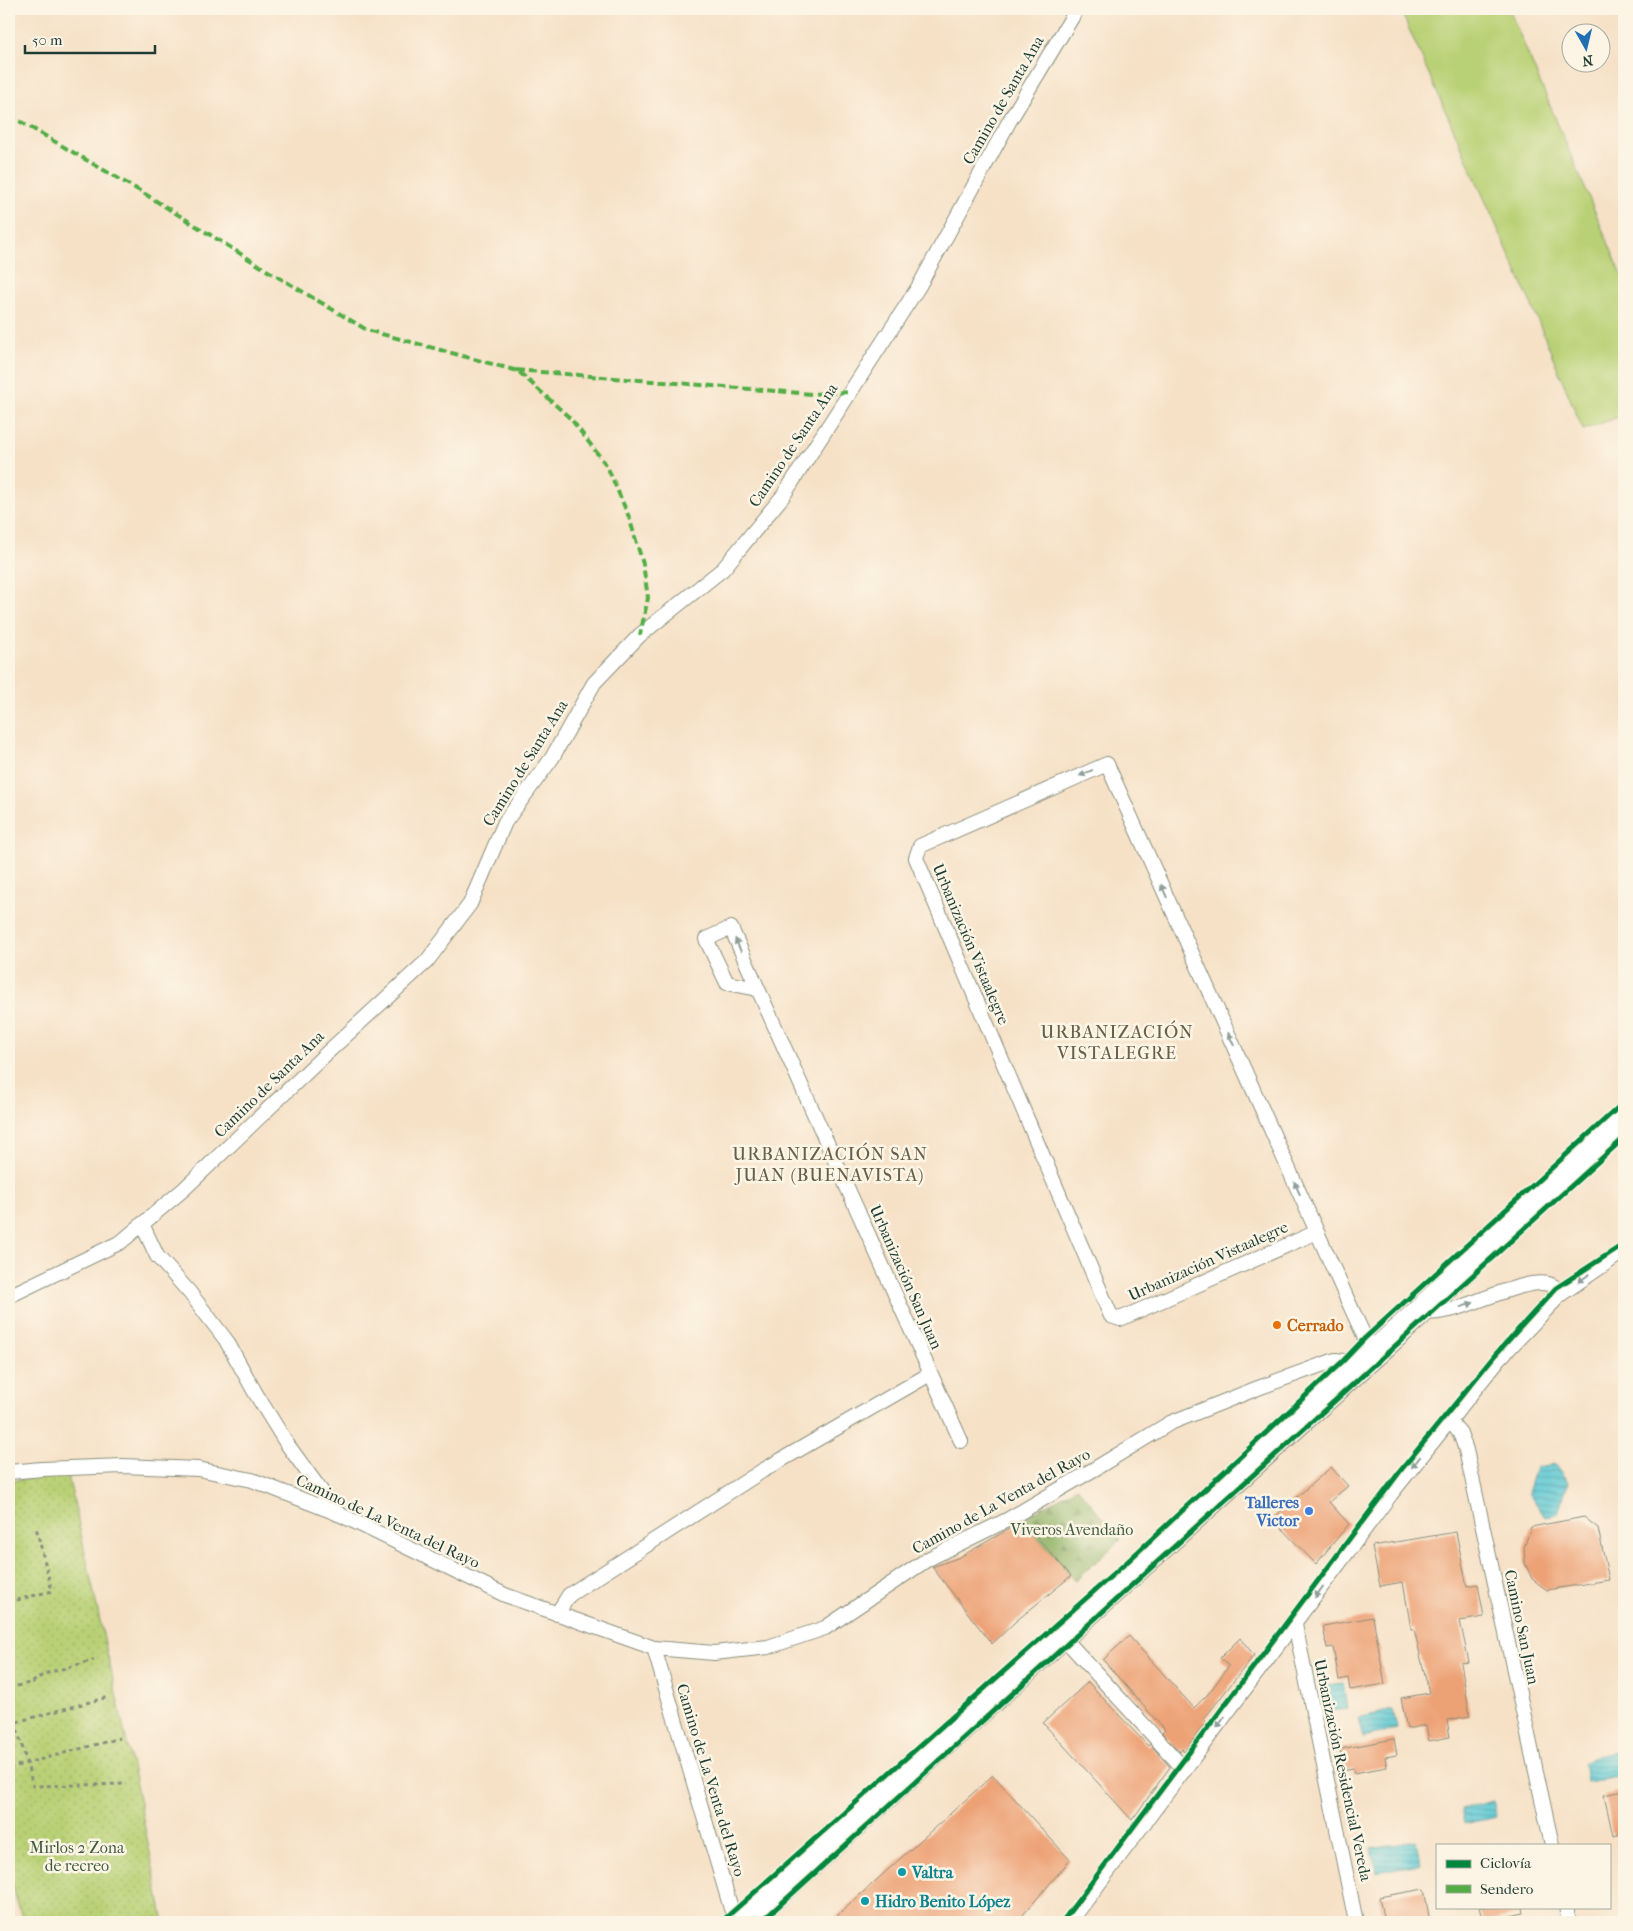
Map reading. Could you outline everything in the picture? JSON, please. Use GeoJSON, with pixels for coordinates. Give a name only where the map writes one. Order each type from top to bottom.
{"type":"FeatureCollection","features":[{"type":"Feature","properties":{"kind":"highway"},"geometry":{"type":"LineString","coordinates":[[746,1922],[1419,1313],[1517,1219],[1624,1123]]}},
{"type":"Feature","properties":{"kind":"street","name":"Camino de Santa Ana"},"geometry":{"type":"LineString","coordinates":[[9,1296],[121,1242],[184,1189],[427,961],[470,904],[505,822],[552,758],[594,683],[640,635],[723,569],[783,496],[919,286],[1010,120],[1076,9]]}},
{"type":"Feature","properties":{"kind":"street","name":"Urbanización Vistaalegre"},"geometry":{"type":"LineString","coordinates":[[1317,1232],[1120,1319],[1111,1316],[916,858],[920,846],[1107,764],[1365,1338],[1370,1357]]}},
{"type":"Feature","properties":{"kind":"street","name":"Urbanización San Juan"},"geometry":{"type":"LineString","coordinates":[[758,989],[727,983],[706,939],[731,928],[961,1441]]}},
{"type":"Feature","properties":{"kind":"street"},"geometry":{"type":"LineString","coordinates":[[142,1224],[157,1256],[190,1292],[226,1340],[287,1444],[339,1514]]}},
{"type":"Feature","properties":{"kind":"street"},"geometry":{"type":"LineString","coordinates":[[1070,1922],[1391,1494],[1499,1359],[1561,1294],[1624,1251]]}},
{"type":"Feature","properties":{"kind":"street"},"geometry":{"type":"LineString","coordinates":[[1419,1313],[1454,1309],[1539,1283],[1553,1285],[1561,1294]]}},
{"type":"Feature","properties":{"kind":"street","name":"Camino de La Venta del Rayo"},"geometry":{"type":"LineString","coordinates":[[9,1472],[123,1466],[198,1469],[252,1480],[339,1514],[505,1595],[654,1648],[714,1653],[768,1646],[825,1628],[928,1559],[1007,1520],[1170,1423],[1335,1360],[1370,1357]]}},
{"type":"Feature","properties":{"kind":"street"},"geometry":{"type":"LineString","coordinates":[[557,1614],[569,1595],[762,1471],[930,1374]]}},
{"type":"Feature","properties":{"kind":"street","name":"Camino San Juan"},"geometry":{"type":"LineString","coordinates":[[1449,1420],[1460,1433],[1466,1450],[1552,1844]]}},
{"type":"Feature","properties":{"kind":"street","name":"Urbanización Residencial Vereda"},"geometry":{"type":"LineString","coordinates":[[1295,1624],[1356,1922]]}},
{"type":"Feature","properties":{"kind":"street"},"geometry":{"type":"LineString","coordinates":[[1062,1636],[1185,1770]]}},
{"type":"Feature","properties":{"kind":"street","name":"Camino de La Venta del Rayo"},"geometry":{"type":"LineString","coordinates":[[654,1648],[735,1922]]}},
{"type":"Feature","properties":{"kind":"street"},"geometry":{"type":"LineString","coordinates":[[1566,1908],[1569,1922]]}},
{"type":"Feature","properties":{"kind":"path"},"geometry":{"type":"LineString","coordinates":[[9,1584],[9,1603],[52,1591],[36,1527]]}},
{"type":"Feature","properties":{"kind":"path"},"geometry":{"type":"LineString","coordinates":[[9,1688],[33,1682],[44,1674],[94,1660]]}},
{"type":"Feature","properties":{"kind":"path"},"geometry":{"type":"LineString","coordinates":[[9,1724],[108,1698]]}},
{"type":"Feature","properties":{"kind":"path"},"geometry":{"type":"LineString","coordinates":[[9,1699],[14,1723],[33,1786],[126,1784]]}},
{"type":"Feature","properties":{"kind":"path"},"geometry":{"type":"LineString","coordinates":[[9,1768],[120,1738]]}},
{"type":"Feature","properties":{"kind":"green space"},"geometry":{"type":"Polygon","coordinates":[[[1400,9],[1509,9],[1624,280],[1624,415],[1583,430],[1529,299],[1400,9]]]}},
{"type":"Feature","properties":{"kind":"green space","name":"Mirlos 2 Zona de recreo"},"geometry":{"type":"Polygon","coordinates":[[[68,1475],[137,1789],[164,1922],[23,1922],[9,1873],[9,1481],[68,1475]]]}},
{"type":"Feature","properties":{"kind":"green space","name":"Viveros Avendaño"},"geometry":{"type":"Polygon","coordinates":[[[1077,1487],[1121,1539],[1075,1581],[1022,1519],[1077,1487]]]}},
{"type":"Feature","properties":{"kind":"water"},"geometry":{"type":"Polygon","coordinates":[[[1554,1464],[1568,1483],[1558,1513],[1545,1516],[1528,1493],[1536,1467],[1554,1464]]]}},
{"type":"Feature","properties":{"kind":"water"},"geometry":{"type":"Polygon","coordinates":[[[1343,1683],[1347,1709],[1331,1711],[1327,1685],[1343,1683]]]}},
{"type":"Feature","properties":{"kind":"water"},"geometry":{"type":"Polygon","coordinates":[[[1393,1710],[1397,1729],[1363,1737],[1358,1718],[1393,1710]]]}},
{"type":"Feature","properties":{"kind":"water"},"geometry":{"type":"Polygon","coordinates":[[[1622,1751],[1624,1776],[1587,1782],[1584,1763],[1595,1756],[1622,1751]]]}},
{"type":"Feature","properties":{"kind":"water"},"geometry":{"type":"Polygon","coordinates":[[[1493,1801],[1497,1817],[1464,1824],[1461,1809],[1493,1801]]]}},
{"type":"Feature","properties":{"kind":"water"},"geometry":{"type":"Polygon","coordinates":[[[1416,1840],[1420,1864],[1376,1872],[1372,1848],[1416,1840]]]}},
{"type":"Feature","properties":{"kind":"building","name":"Talleres Victor"},"geometry":{"type":"Polygon","coordinates":[[[1331,1467],[1348,1486],[1329,1502],[1349,1524],[1316,1564],[1272,1519],[1331,1467]]]}},
{"type":"Feature","properties":{"kind":"building"},"geometry":{"type":"Polygon","coordinates":[[[1584,1517],[1598,1528],[1609,1580],[1547,1590],[1532,1579],[1525,1563],[1524,1548],[1531,1527],[1584,1517]]]}},
{"type":"Feature","properties":{"kind":"building"},"geometry":{"type":"Polygon","coordinates":[[[1023,1521],[1071,1576],[1016,1621],[992,1644],[932,1567],[960,1557],[1023,1521]]]}},
{"type":"Feature","properties":{"kind":"building"},"geometry":{"type":"Polygon","coordinates":[[[1456,1532],[1467,1586],[1478,1584],[1484,1617],[1460,1621],[1469,1662],[1461,1663],[1470,1716],[1447,1720],[1450,1737],[1429,1741],[1426,1725],[1407,1729],[1401,1698],[1429,1693],[1414,1629],[1411,1629],[1403,1582],[1380,1586],[1372,1546],[1456,1532]]]}},
{"type":"Feature","properties":{"kind":"building"},"geometry":{"type":"Polygon","coordinates":[[[1373,1617],[1385,1684],[1350,1690],[1348,1678],[1339,1680],[1333,1647],[1327,1648],[1323,1626],[1373,1617]]]}},
{"type":"Feature","properties":{"kind":"building"},"geometry":{"type":"Polygon","coordinates":[[[1129,1636],[1194,1708],[1208,1694],[1229,1666],[1220,1658],[1240,1638],[1254,1655],[1204,1719],[1206,1722],[1184,1752],[1182,1749],[1180,1752],[1162,1733],[1165,1730],[1103,1660],[1129,1636]]]}},
{"type":"Feature","properties":{"kind":"building"},"geometry":{"type":"Polygon","coordinates":[[[1088,1682],[1148,1746],[1150,1744],[1170,1767],[1132,1820],[1043,1723],[1088,1682]]]}},
{"type":"Feature","properties":{"kind":"building"},"geometry":{"type":"Polygon","coordinates":[[[1394,1739],[1397,1755],[1385,1757],[1387,1767],[1354,1773],[1353,1768],[1343,1770],[1340,1749],[1394,1739]]]}},
{"type":"Feature","properties":{"kind":"building"},"geometry":{"type":"Polygon","coordinates":[[[993,1775],[1070,1860],[1017,1922],[830,1922],[993,1775]]]}},
{"type":"Feature","properties":{"kind":"building"},"geometry":{"type":"Polygon","coordinates":[[[1624,1791],[1624,1833],[1613,1836],[1604,1795],[1624,1791]]]}},
{"type":"Feature","properties":{"kind":"building"},"geometry":{"type":"Polygon","coordinates":[[[1424,1889],[1430,1922],[1384,1922],[1379,1897],[1424,1889]]]}},
{"type":"Feature","properties":{"kind":"building"},"geometry":{"type":"Polygon","coordinates":[[[1479,1908],[1523,1908],[1524,1913],[1483,1922],[1479,1908]]]}},
{"type":"Feature","properties":{"kind":"marked path"},"geometry":{"type":"LineString","coordinates":[[9,115],[145,194],[367,330],[518,371],[571,419],[607,466],[629,517],[643,564],[648,598],[640,635]]}},
{"type":"Feature","properties":{"kind":"marked path"},"geometry":{"type":"LineString","coordinates":[[516,370],[812,394],[850,392]]}},
{"type":"Feature","properties":{"kind":"cycle path"},"geometry":{"type":"LineString","coordinates":[[721,1922],[1127,1562],[1343,1361],[1365,1338],[1624,1102]]}},
{"type":"Feature","properties":{"kind":"cycle path"},"geometry":{"type":"LineString","coordinates":[[761,1922],[1624,1138]]}},
{"type":"Feature","properties":{"kind":"cycle path"},"geometry":{"type":"LineString","coordinates":[[1062,1922],[1401,1470],[1495,1355],[1556,1288],[1624,1244]]}},
{"type":"Feature","properties":{"kind":"place","name":"Cerrado"},"geometry":{"type":"Point","coordinates":[1277,1325]}},
{"type":"Feature","properties":{"kind":"place","name":"Talleres Victor"},"geometry":{"type":"Point","coordinates":[1309,1511]}},
{"type":"Feature","properties":{"kind":"place","name":"Valtra"},"geometry":{"type":"Point","coordinates":[902,1872]}},
{"type":"Feature","properties":{"kind":"place","name":"Hidro Benito López"},"geometry":{"type":"Point","coordinates":[865,1901]}},
{"type":"Feature","properties":{"kind":"district","name":"URBANIZACIÓN VISTALEGRE"},"geometry":{"type":"Point","coordinates":[1117,1042]}},
{"type":"Feature","properties":{"kind":"district","name":"URBANIZACIÓN SAN JUAN (BUENAVISTA)"},"geometry":{"type":"Point","coordinates":[830,1164]}}]}
